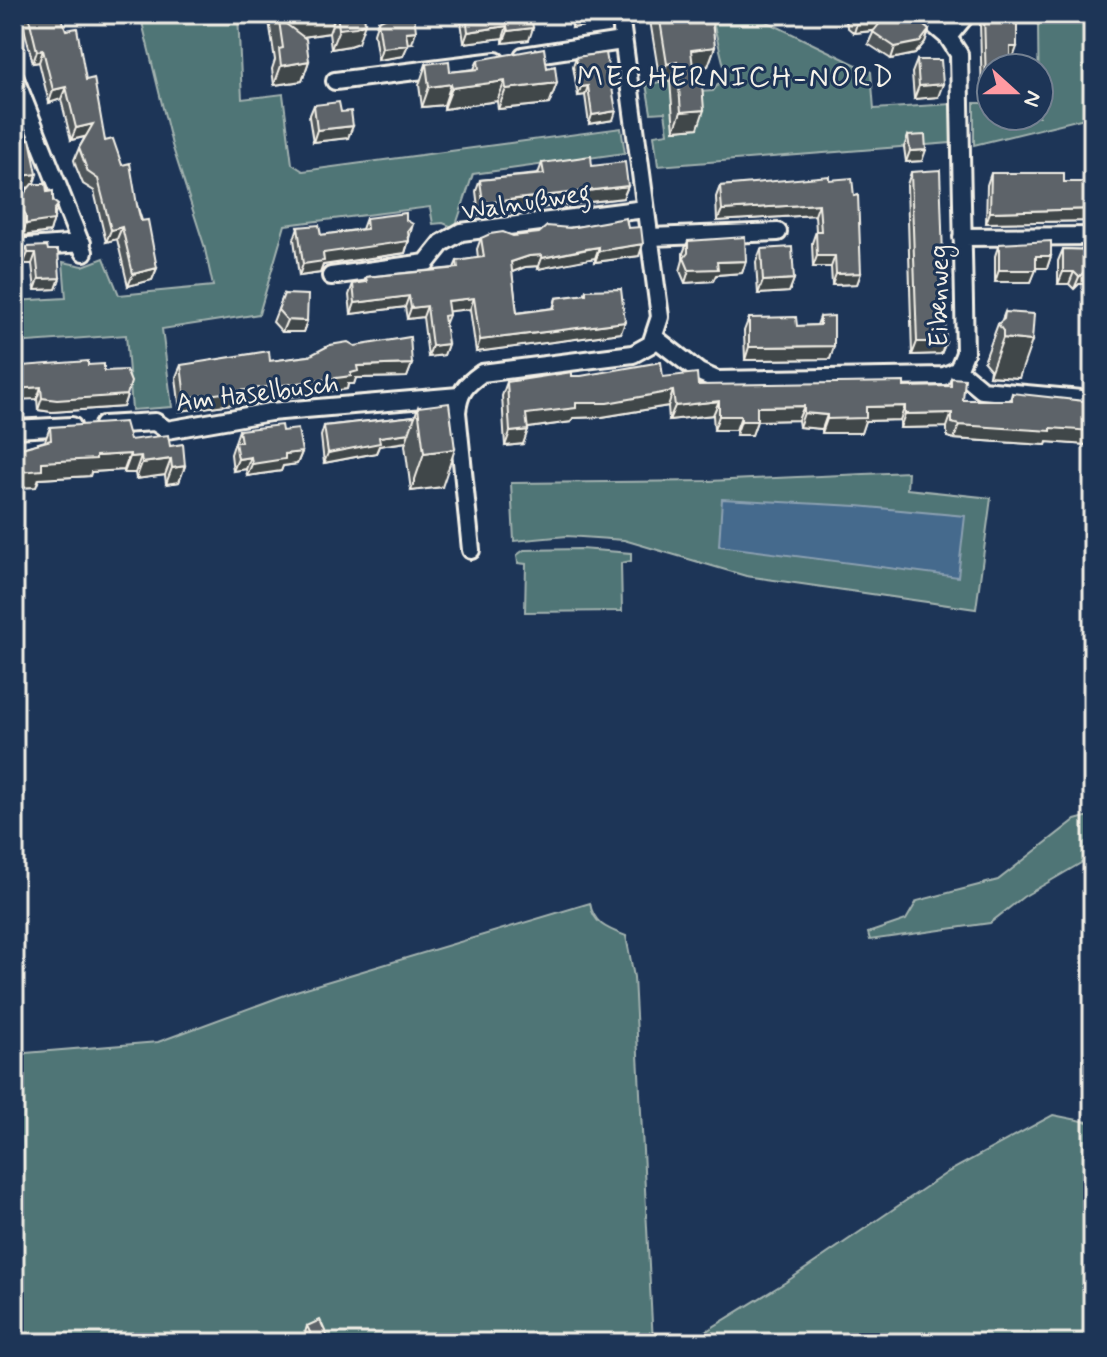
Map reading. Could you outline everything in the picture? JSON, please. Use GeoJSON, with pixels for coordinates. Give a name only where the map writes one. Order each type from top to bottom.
{"type":"FeatureCollection","features":[{"type":"Feature","properties":{"kind":"street"},"geometry":{"type":"LineString","coordinates":[[471,550],[459,396],[465,385],[482,373],[633,354],[651,344],[660,317],[620,14]]}},
{"type":"Feature","properties":{"kind":"street"},"geometry":{"type":"LineString","coordinates":[[921,14],[948,37],[967,14]]}},
{"type":"Feature","properties":{"kind":"street","name":"Eibenweg"},"geometry":{"type":"LineString","coordinates":[[654,337],[699,372],[717,380],[944,376],[958,370],[965,353],[959,54],[948,37]]}},
{"type":"Feature","properties":{"kind":"street"},"geometry":{"type":"LineString","coordinates":[[335,81],[464,66],[622,41]]}},
{"type":"Feature","properties":{"kind":"street"},"geometry":{"type":"LineString","coordinates":[[14,76],[83,248],[14,248]]}},
{"type":"Feature","properties":{"kind":"street","name":"Walnußweg"},"geometry":{"type":"LineString","coordinates":[[331,276],[426,263],[442,243],[461,232],[645,209]]}},
{"type":"Feature","properties":{"kind":"street"},"geometry":{"type":"LineString","coordinates":[[650,237],[778,232]]}},
{"type":"Feature","properties":{"kind":"street"},"geometry":{"type":"LineString","coordinates":[[962,237],[1093,236]]}},
{"type":"Feature","properties":{"kind":"street"},"geometry":{"type":"LineString","coordinates":[[958,370],[982,390],[1093,400]]}},
{"type":"Feature","properties":{"kind":"street","name":"Am Haselbusch"},"geometry":{"type":"LineString","coordinates":[[14,429],[155,422],[167,430],[270,412],[459,396]]}},
{"type":"Feature","properties":{"kind":"green space"},"geometry":{"type":"Polygon","coordinates":[[[140,14],[238,14],[242,99],[283,94],[292,164],[303,171],[621,128],[625,153],[473,174],[455,228],[443,223],[433,224],[430,207],[285,225],[259,314],[162,329],[172,407],[132,410],[126,335],[14,343],[14,301],[66,298],[63,262],[83,266],[104,258],[119,295],[213,286],[204,245],[172,145],[140,14]]]}},
{"type":"Feature","properties":{"kind":"green space"},"geometry":{"type":"Polygon","coordinates":[[[711,14],[751,14],[871,72],[874,109],[951,104],[951,143],[658,166],[654,135],[668,133],[665,112],[651,113],[646,84],[685,79],[699,92],[713,91],[726,74],[711,14]]]}},
{"type":"Feature","properties":{"kind":"green space"},"geometry":{"type":"Polygon","coordinates":[[[1043,14],[1080,14],[1093,25],[1093,116],[1055,125],[1055,52],[1038,52],[1038,21],[1043,14]]]}},
{"type":"Feature","properties":{"kind":"green space"},"geometry":{"type":"Polygon","coordinates":[[[974,103],[975,132],[1027,132],[974,145],[974,103]]]}},
{"type":"Feature","properties":{"kind":"green space"},"geometry":{"type":"Polygon","coordinates":[[[908,472],[907,489],[991,498],[976,609],[746,576],[624,540],[567,536],[514,541],[511,483],[709,481],[908,472]]]}},
{"type":"Feature","properties":{"kind":"green space"},"geometry":{"type":"Polygon","coordinates":[[[581,549],[631,553],[631,561],[621,563],[622,611],[525,612],[526,564],[518,563],[517,555],[524,550],[581,549]]]}},
{"type":"Feature","properties":{"kind":"green space"},"geometry":{"type":"Polygon","coordinates":[[[1093,815],[1093,856],[1023,897],[990,923],[870,940],[868,933],[906,920],[917,901],[998,880],[1075,820],[1093,815]]]}},
{"type":"Feature","properties":{"kind":"green space"},"geometry":{"type":"Polygon","coordinates":[[[590,903],[598,921],[626,936],[634,977],[653,1343],[14,1343],[14,1054],[158,1042],[296,991],[590,903]]]}},
{"type":"Feature","properties":{"kind":"green space"},"geometry":{"type":"Polygon","coordinates":[[[1053,1115],[1093,1123],[1093,1343],[687,1343],[786,1282],[948,1172],[1053,1115]]]}},
{"type":"Feature","properties":{"kind":"water"},"geometry":{"type":"Polygon","coordinates":[[[722,499],[857,506],[965,516],[958,577],[719,546],[722,499]]]}},
{"type":"Feature","properties":{"kind":"building"},"geometry":{"type":"Polygon","coordinates":[[[28,14],[60,14],[66,30],[77,28],[86,80],[94,78],[105,141],[113,139],[122,165],[130,163],[141,221],[148,220],[157,268],[133,274],[122,227],[111,230],[98,179],[88,172],[79,148],[93,124],[76,128],[66,87],[53,90],[43,50],[37,51],[28,14]]]}},
{"type":"Feature","properties":{"kind":"building"},"geometry":{"type":"Polygon","coordinates":[[[278,14],[332,14],[282,21],[306,39],[309,61],[281,66],[279,49],[283,48],[278,14]]]}},
{"type":"Feature","properties":{"kind":"building"},"geometry":{"type":"Polygon","coordinates":[[[337,14],[364,14],[365,23],[339,29],[337,14]]]}},
{"type":"Feature","properties":{"kind":"building"},"geometry":{"type":"Polygon","coordinates":[[[414,14],[416,31],[406,32],[408,45],[382,48],[378,21],[389,16],[414,14]]]}},
{"type":"Feature","properties":{"kind":"building"},"geometry":{"type":"Polygon","coordinates":[[[466,14],[531,14],[533,28],[508,31],[507,26],[468,32],[466,14]]]}},
{"type":"Feature","properties":{"kind":"building"},"geometry":{"type":"Polygon","coordinates":[[[659,14],[711,14],[715,47],[691,50],[695,84],[702,84],[704,110],[681,112],[677,62],[667,64],[659,14]]]}},
{"type":"Feature","properties":{"kind":"building"},"geometry":{"type":"Polygon","coordinates":[[[851,14],[909,14],[929,30],[920,42],[895,47],[873,32],[884,18],[858,20],[851,14]]]}},
{"type":"Feature","properties":{"kind":"building"},"geometry":{"type":"Polygon","coordinates":[[[984,14],[1017,14],[1017,47],[1010,47],[1010,52],[985,52],[984,14]]]}},
{"type":"Feature","properties":{"kind":"building"},"geometry":{"type":"Polygon","coordinates":[[[544,48],[547,68],[555,66],[557,83],[506,89],[505,81],[452,88],[451,84],[429,87],[426,64],[449,61],[450,72],[479,69],[478,60],[544,48]]]}},
{"type":"Feature","properties":{"kind":"building"},"geometry":{"type":"Polygon","coordinates":[[[606,53],[616,111],[592,115],[588,86],[581,87],[576,57],[606,53]]]}},
{"type":"Feature","properties":{"kind":"building"},"geometry":{"type":"Polygon","coordinates":[[[917,60],[941,60],[943,84],[919,86],[917,60]]]}},
{"type":"Feature","properties":{"kind":"building"},"geometry":{"type":"Polygon","coordinates":[[[339,102],[341,112],[351,111],[353,126],[317,130],[314,105],[339,102]]]}},
{"type":"Feature","properties":{"kind":"building"},"geometry":{"type":"Polygon","coordinates":[[[14,110],[20,140],[30,139],[37,174],[14,177],[14,110]]]}},
{"type":"Feature","properties":{"kind":"building"},"geometry":{"type":"Polygon","coordinates":[[[925,135],[926,150],[910,151],[908,136],[925,135]]]}},
{"type":"Feature","properties":{"kind":"building"},"geometry":{"type":"Polygon","coordinates":[[[591,156],[592,166],[625,162],[628,186],[483,203],[480,180],[544,174],[542,163],[591,156]]]}},
{"type":"Feature","properties":{"kind":"building"},"geometry":{"type":"Polygon","coordinates":[[[940,170],[946,342],[917,342],[911,172],[940,170]]]}},
{"type":"Feature","properties":{"kind":"building"},"geometry":{"type":"Polygon","coordinates":[[[991,173],[1064,173],[1064,182],[1093,182],[1093,209],[990,212],[991,173]]]}},
{"type":"Feature","properties":{"kind":"building"},"geometry":{"type":"Polygon","coordinates":[[[829,176],[829,180],[852,178],[854,196],[858,195],[861,273],[836,274],[835,256],[817,256],[816,231],[821,231],[819,204],[722,210],[720,186],[829,176]]]}},
{"type":"Feature","properties":{"kind":"building"},"geometry":{"type":"Polygon","coordinates":[[[32,184],[46,184],[47,192],[53,191],[53,201],[58,205],[54,210],[54,220],[26,224],[26,215],[17,202],[32,184]]]}},
{"type":"Feature","properties":{"kind":"building"},"geometry":{"type":"Polygon","coordinates":[[[406,213],[406,220],[413,224],[408,231],[409,241],[323,253],[324,261],[303,264],[298,227],[319,225],[321,235],[367,229],[366,218],[406,213]]]}},
{"type":"Feature","properties":{"kind":"building"},"geometry":{"type":"Polygon","coordinates":[[[626,218],[628,228],[641,227],[643,244],[599,251],[599,247],[542,258],[542,255],[529,256],[511,262],[517,313],[554,308],[556,298],[586,294],[586,290],[621,289],[625,322],[480,340],[474,298],[447,301],[449,315],[444,316],[448,344],[432,346],[427,306],[411,308],[409,296],[355,303],[353,284],[367,282],[366,277],[458,268],[457,261],[484,257],[481,238],[490,234],[503,232],[513,236],[539,233],[547,226],[570,228],[626,218]]]}},
{"type":"Feature","properties":{"kind":"building"},"geometry":{"type":"Polygon","coordinates":[[[745,237],[746,261],[717,262],[718,269],[689,270],[684,258],[688,253],[688,241],[745,237]]]}},
{"type":"Feature","properties":{"kind":"building"},"geometry":{"type":"Polygon","coordinates":[[[1051,241],[1051,256],[1036,256],[1036,270],[999,270],[999,244],[1051,241]]]}},
{"type":"Feature","properties":{"kind":"building"},"geometry":{"type":"Polygon","coordinates":[[[47,246],[48,250],[58,250],[60,278],[39,279],[36,253],[28,253],[27,247],[47,246]]]}},
{"type":"Feature","properties":{"kind":"building"},"geometry":{"type":"Polygon","coordinates":[[[792,247],[794,279],[763,281],[761,249],[792,247]]]}},
{"type":"Feature","properties":{"kind":"building"},"geometry":{"type":"Polygon","coordinates":[[[1063,249],[1093,250],[1093,272],[1084,272],[1079,277],[1074,272],[1063,272],[1063,249]]]}},
{"type":"Feature","properties":{"kind":"building"},"geometry":{"type":"Polygon","coordinates":[[[284,294],[308,295],[307,321],[287,320],[278,310],[284,294]]]}},
{"type":"Feature","properties":{"kind":"building"},"geometry":{"type":"Polygon","coordinates":[[[1005,312],[1034,314],[1032,341],[1003,338],[998,324],[1004,319],[1005,312]]]}},
{"type":"Feature","properties":{"kind":"building"},"geometry":{"type":"Polygon","coordinates":[[[834,316],[834,346],[749,347],[749,318],[796,317],[797,326],[820,325],[820,317],[834,316]]]}},
{"type":"Feature","properties":{"kind":"building"},"geometry":{"type":"Polygon","coordinates":[[[410,337],[412,364],[357,366],[358,371],[351,373],[351,376],[185,398],[181,365],[269,351],[270,361],[309,356],[330,345],[348,342],[355,346],[410,337]]]}},
{"type":"Feature","properties":{"kind":"building"},"geometry":{"type":"Polygon","coordinates":[[[14,360],[22,360],[22,366],[88,361],[88,365],[104,364],[104,371],[126,370],[131,382],[127,395],[57,400],[42,398],[41,387],[14,389],[14,360]]]}},
{"type":"Feature","properties":{"kind":"building"},"geometry":{"type":"Polygon","coordinates":[[[661,362],[663,377],[697,373],[698,385],[904,382],[904,387],[951,386],[951,378],[965,379],[963,400],[1012,400],[1012,393],[1093,402],[1092,431],[959,425],[952,423],[952,413],[905,414],[905,406],[866,407],[866,418],[827,419],[827,415],[804,413],[804,406],[757,407],[757,421],[741,421],[741,416],[719,416],[719,401],[675,406],[673,391],[607,403],[576,403],[576,408],[526,414],[528,430],[510,432],[507,382],[572,372],[572,376],[581,376],[661,362]]]}},
{"type":"Feature","properties":{"kind":"building"},"geometry":{"type":"Polygon","coordinates":[[[449,403],[455,449],[424,453],[418,407],[449,403]]]}},
{"type":"Feature","properties":{"kind":"building"},"geometry":{"type":"Polygon","coordinates":[[[415,416],[409,433],[379,437],[380,443],[328,453],[324,426],[415,416]]]}},
{"type":"Feature","properties":{"kind":"building"},"geometry":{"type":"Polygon","coordinates":[[[125,422],[130,440],[168,435],[170,446],[183,444],[185,466],[172,468],[171,459],[142,463],[141,456],[130,457],[130,454],[42,462],[42,470],[20,472],[18,449],[51,440],[50,427],[125,422]]]}},
{"type":"Feature","properties":{"kind":"building"},"geometry":{"type":"Polygon","coordinates":[[[281,425],[282,431],[298,429],[302,452],[285,454],[285,459],[252,464],[251,457],[238,459],[235,442],[241,442],[239,430],[281,425]]]}},
{"type":"Feature","properties":{"kind":"building"},"geometry":{"type":"Polygon","coordinates":[[[320,1320],[329,1340],[315,1343],[307,1326],[320,1320]]]}},
{"type":"Feature","properties":{"kind":"district","name":"MECHERNICH-NORD"},"geometry":{"type":"Point","coordinates":[736,76]}}]}
